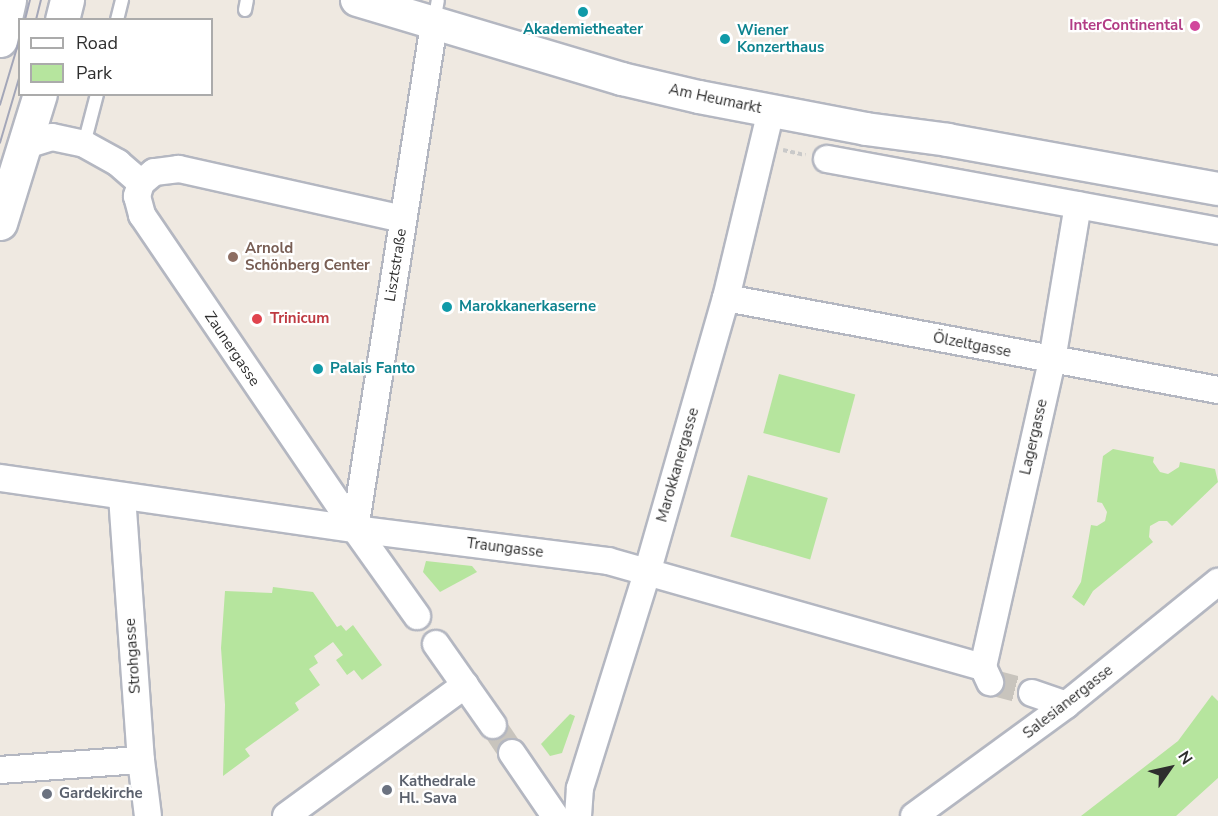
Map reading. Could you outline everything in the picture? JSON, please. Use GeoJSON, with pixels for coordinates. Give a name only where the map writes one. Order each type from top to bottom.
{"type":"FeatureCollection","features":[{"type":"Feature","properties":{"kind":"main road"},"geometry":{"type":"LineString","coordinates":[[0,40],[9,0]]}},
{"type":"Feature","properties":{"kind":"main road"},"geometry":{"type":"LineString","coordinates":[[62,18],[67,0]]}},
{"type":"Feature","properties":{"kind":"main road"},"geometry":{"type":"LineString","coordinates":[[0,223],[39,96]]}},
{"type":"Feature","properties":{"kind":"street","name":"Am Heumarkt"},"geometry":{"type":"LineString","coordinates":[[357,0],[436,12],[622,79],[866,129],[948,140],[1218,189]]}},
{"type":"Feature","properties":{"kind":"street","name":"Lisztstraße"},"geometry":{"type":"LineString","coordinates":[[355,529],[436,12]]}},
{"type":"Feature","properties":{"kind":"street","name":"Marokkanergasse"},"geometry":{"type":"LineString","coordinates":[[578,816],[580,788],[647,573],[726,298],[771,110]]}},
{"type":"Feature","properties":{"kind":"street"},"geometry":{"type":"LineString","coordinates":[[26,145],[52,137],[84,144],[118,163],[141,183],[154,172],[179,169],[403,219]]}},
{"type":"Feature","properties":{"kind":"street"},"geometry":{"type":"LineString","coordinates":[[826,159],[1218,231]]}},
{"type":"Feature","properties":{"kind":"street","name":"Am Heumarkt"},"geometry":{"type":"LineString","coordinates":[[1081,164],[1218,169]]}},
{"type":"Feature","properties":{"kind":"street","name":"Zaunergasse"},"geometry":{"type":"LineString","coordinates":[[141,183],[137,196],[142,215],[355,529],[417,616]]}},
{"type":"Feature","properties":{"kind":"street","name":"Lagergasse"},"geometry":{"type":"LineString","coordinates":[[986,675],[1052,360],[1078,205]]}},
{"type":"Feature","properties":{"kind":"street","name":"Ölzeltgasse"},"geometry":{"type":"LineString","coordinates":[[726,298],[1218,390]]}},
{"type":"Feature","properties":{"kind":"street","name":"Traungasse"},"geometry":{"type":"LineString","coordinates":[[0,478],[355,529],[608,561],[986,675]]}},
{"type":"Feature","properties":{"kind":"street","name":"Strohgasse"},"geometry":{"type":"LineString","coordinates":[[122,496],[141,760],[148,816]]}},
{"type":"Feature","properties":{"kind":"street","name":"Salesianergasse"},"geometry":{"type":"LineString","coordinates":[[914,816],[1066,705],[1218,582]]}},
{"type":"Feature","properties":{"kind":"street"},"geometry":{"type":"LineString","coordinates":[[436,644],[493,725]]}},
{"type":"Feature","properties":{"kind":"street"},"geometry":{"type":"LineString","coordinates":[[286,816],[465,685]]}},
{"type":"Feature","properties":{"kind":"street"},"geometry":{"type":"LineString","coordinates":[[1032,693],[1066,705]]}},
{"type":"Feature","properties":{"kind":"street"},"geometry":{"type":"LineString","coordinates":[[512,753],[555,816]]}},
{"type":"Feature","properties":{"kind":"street"},"geometry":{"type":"LineString","coordinates":[[0,770],[141,760]]}},
{"type":"Feature","properties":{"kind":"lane"},"geometry":{"type":"LineString","coordinates":[[118,18],[122,0]]}},
{"type":"Feature","properties":{"kind":"lane"},"geometry":{"type":"LineString","coordinates":[[84,144],[96,96]]}},
{"type":"Feature","properties":{"kind":"path"},"geometry":{"type":"LineString","coordinates":[[801,154],[802,146]]}},
{"type":"Feature","properties":{"kind":"green space"},"geometry":{"type":"Polygon","coordinates":[[[779,374],[855,394],[840,453],[763,433],[779,374]]]}},
{"type":"Feature","properties":{"kind":"green space"},"geometry":{"type":"Polygon","coordinates":[[[1113,449],[1154,457],[1153,462],[1160,472],[1168,474],[1179,467],[1180,462],[1215,469],[1218,482],[1172,526],[1167,521],[1159,521],[1150,526],[1149,537],[1153,542],[1093,591],[1084,606],[1072,597],[1081,582],[1091,525],[1097,526],[1105,521],[1107,512],[1102,503],[1097,502],[1103,456],[1113,449]]]}},
{"type":"Feature","properties":{"kind":"green space"},"geometry":{"type":"Polygon","coordinates":[[[748,475],[828,498],[810,559],[730,537],[748,475]]]}},
{"type":"Feature","properties":{"kind":"green space"},"geometry":{"type":"Polygon","coordinates":[[[426,561],[472,566],[477,572],[440,592],[423,572],[426,561]]]}},
{"type":"Feature","properties":{"kind":"green space"},"geometry":{"type":"Polygon","coordinates":[[[273,587],[313,592],[337,627],[341,625],[346,631],[353,625],[382,665],[362,680],[354,670],[347,675],[336,660],[343,655],[333,642],[314,656],[318,663],[309,669],[320,685],[295,703],[299,710],[245,749],[250,756],[223,776],[225,705],[221,648],[225,591],[272,593],[273,587]]]}},
{"type":"Feature","properties":{"kind":"green space"},"geometry":{"type":"Polygon","coordinates":[[[1212,695],[1218,701],[1218,778],[1176,816],[1081,816],[1178,741],[1212,695]]]}},
{"type":"Feature","properties":{"kind":"green space"},"geometry":{"type":"Polygon","coordinates":[[[570,714],[575,716],[562,753],[550,756],[541,744],[570,714]]]}},
{"type":"Feature","properties":{"kind":"tunnel"},"geometry":{"type":"LineString","coordinates":[[990,682],[1032,693]]}},
{"type":"Feature","properties":{"kind":"tunnel"},"geometry":{"type":"LineString","coordinates":[[493,725],[512,753]]}},
{"type":"Feature","properties":{"kind":"tram line"},"geometry":{"type":"LineString","coordinates":[[26,18],[30,0]]}},
{"type":"Feature","properties":{"kind":"tram line"},"geometry":{"type":"LineString","coordinates":[[36,18],[41,0]]}},
{"type":"Feature","properties":{"kind":"tram line"},"geometry":{"type":"LineString","coordinates":[[0,105],[18,45]]}},
{"type":"Feature","properties":{"kind":"tram line"},"geometry":{"type":"LineString","coordinates":[[0,143],[18,82]]}},
{"type":"Feature","properties":{"kind":"place","name":"Akademietheater"},"geometry":{"type":"Point","coordinates":[583,12]}},
{"type":"Feature","properties":{"kind":"place","name":"InterContinental"},"geometry":{"type":"Point","coordinates":[1195,26]}},
{"type":"Feature","properties":{"kind":"place","name":"Wiener Konzerthaus"},"geometry":{"type":"Point","coordinates":[725,39]}},
{"type":"Feature","properties":{"kind":"place","name":"Arnold Schönberg Center"},"geometry":{"type":"Point","coordinates":[233,257]}},
{"type":"Feature","properties":{"kind":"place","name":"Marokkanerkaserne"},"geometry":{"type":"Point","coordinates":[447,307]}},
{"type":"Feature","properties":{"kind":"place","name":"Trinicum"},"geometry":{"type":"Point","coordinates":[257,319]}},
{"type":"Feature","properties":{"kind":"place","name":"Palais Fanto"},"geometry":{"type":"Point","coordinates":[318,369]}},
{"type":"Feature","properties":{"kind":"place","name":"Kathedrale Hl. Sava"},"geometry":{"type":"Point","coordinates":[387,790]}},
{"type":"Feature","properties":{"kind":"place","name":"Gardekirche"},"geometry":{"type":"Point","coordinates":[47,794]}}]}
